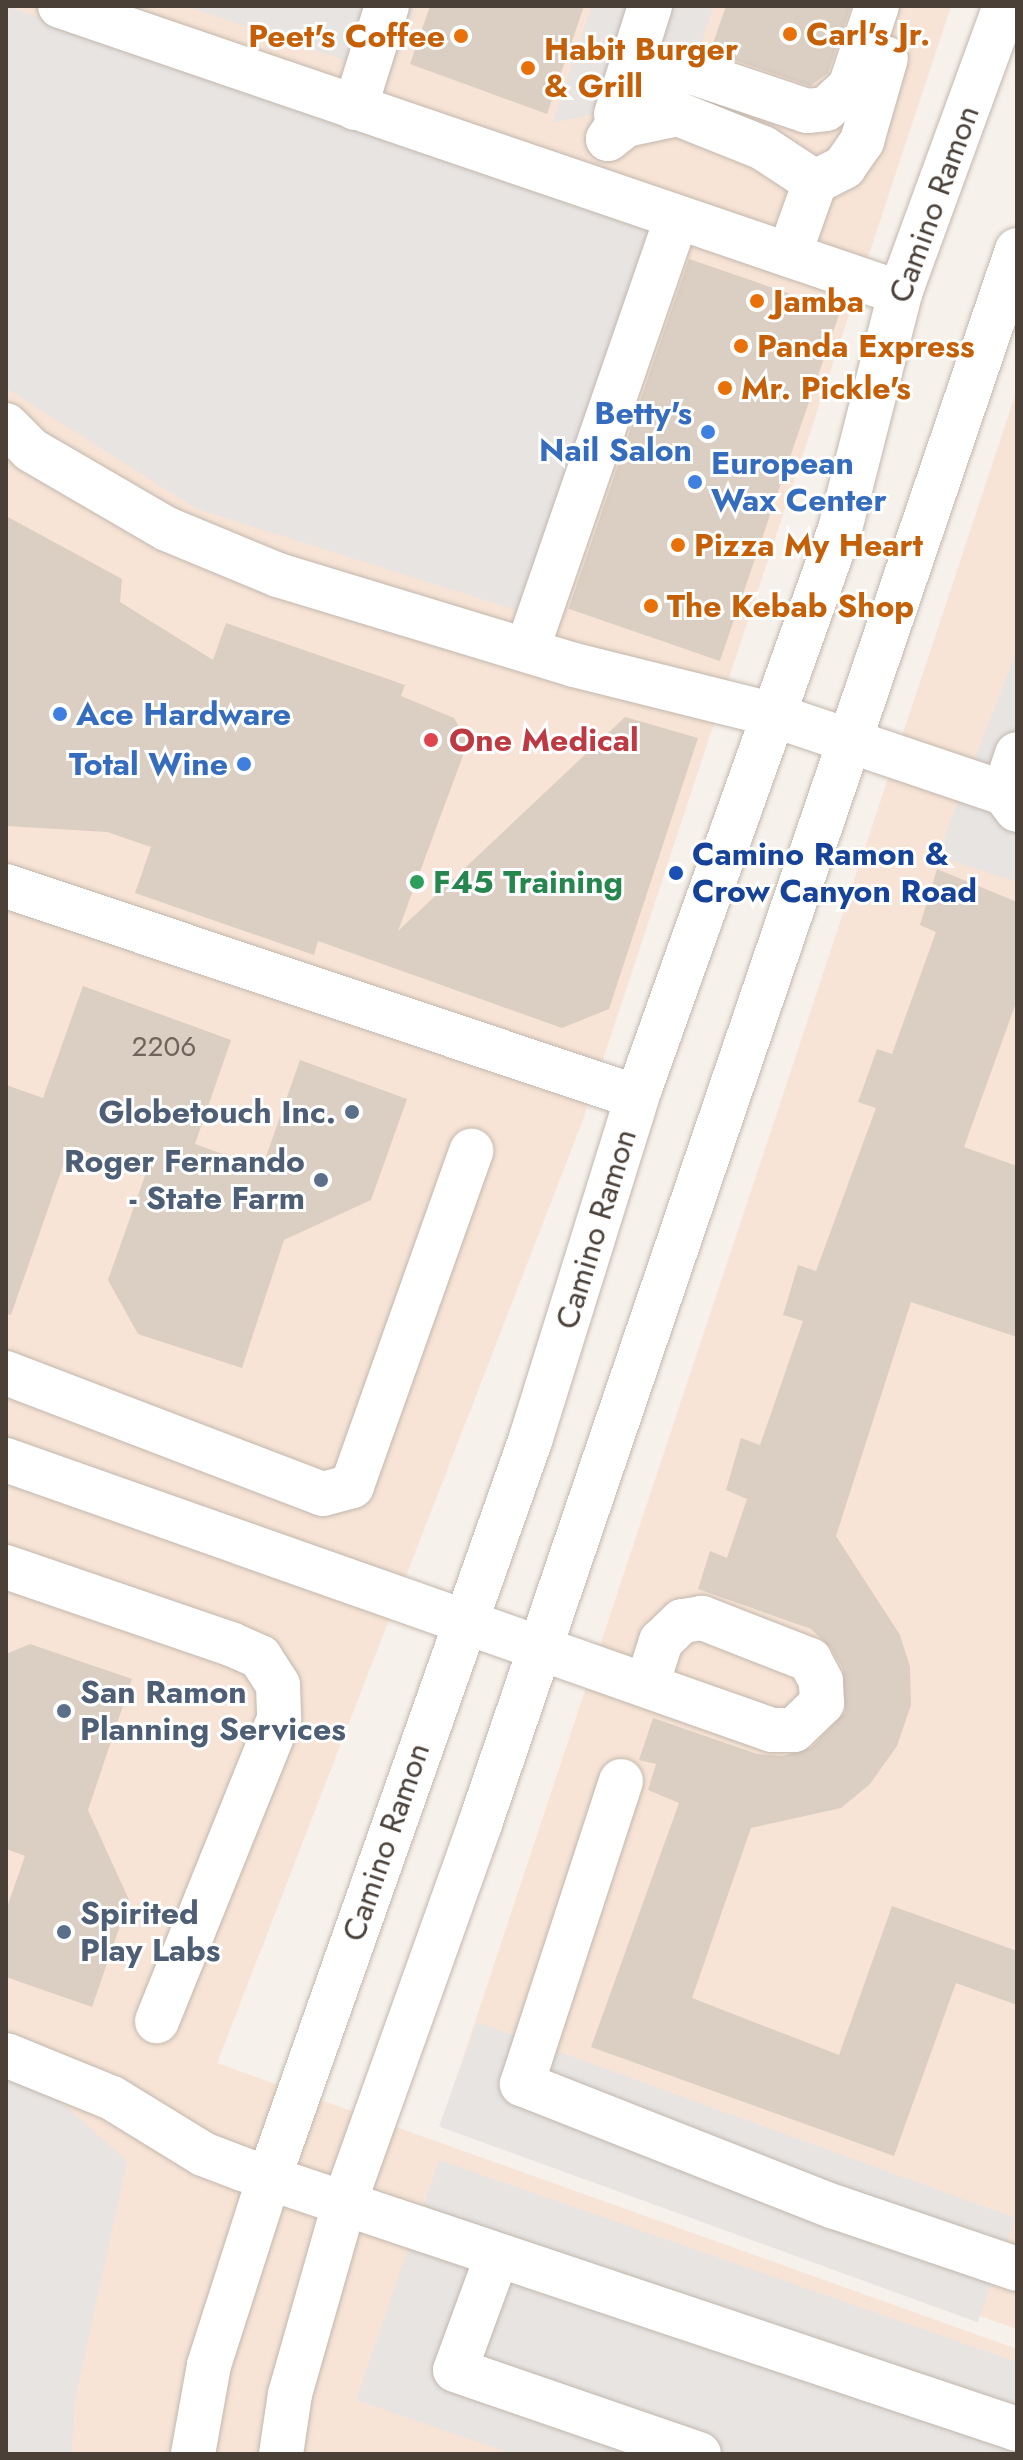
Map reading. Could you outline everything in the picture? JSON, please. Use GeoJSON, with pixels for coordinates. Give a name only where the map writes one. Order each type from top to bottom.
{"type":"FeatureCollection","features":[{"type":"Feature","properties":{"kind":"street"},"geometry":{"type":"LineString","coordinates":[[60,6],[900,293]]}},
{"type":"Feature","properties":{"kind":"street"},"geometry":{"type":"LineString","coordinates":[[355,108],[387,6]]}},
{"type":"Feature","properties":{"kind":"street"},"geometry":{"type":"LineString","coordinates":[[593,190],[650,6]]}},
{"type":"Feature","properties":{"kind":"street"},"geometry":{"type":"LineString","coordinates":[[608,139],[635,98],[670,74],[691,72],[807,111],[826,109],[850,87],[877,6]]}},
{"type":"Feature","properties":{"kind":"street"},"geometry":{"type":"LineString","coordinates":[[789,255],[815,182],[844,167],[862,141],[902,6]]}},
{"type":"Feature","properties":{"kind":"street","name":"Camino Ramon"},"geometry":{"type":"LineString","coordinates":[[193,2454],[209,2365],[269,2178],[531,1438],[637,1097],[770,714],[840,529],[900,293],[1005,6]]}},
{"type":"Feature","properties":{"kind":"street"},"geometry":{"type":"LineString","coordinates":[[608,139],[626,125],[678,114],[763,148],[815,182]]}},
{"type":"Feature","properties":{"kind":"street"},"geometry":{"type":"LineString","coordinates":[[527,650],[677,218]]}},
{"type":"Feature","properties":{"kind":"street"},"geometry":{"type":"LineString","coordinates":[[281,2454],[290,2394],[344,2204],[541,1645],[1017,250]]}},
{"type":"Feature","properties":{"kind":"street"},"geometry":{"type":"LineString","coordinates":[[6,425],[31,450],[167,529],[278,575],[527,650],[770,714],[850,743],[1013,785]]}},
{"type":"Feature","properties":{"kind":"street"},"geometry":{"type":"LineString","coordinates":[[6,886],[637,1097]]}},
{"type":"Feature","properties":{"kind":"street"},"geometry":{"type":"LineString","coordinates":[[6,1373],[323,1494],[352,1486],[471,1151]]}},
{"type":"Feature","properties":{"kind":"street"},"geometry":{"type":"LineString","coordinates":[[6,1460],[648,1682]]}},
{"type":"Feature","properties":{"kind":"street"},"geometry":{"type":"LineString","coordinates":[[6,1567],[231,1644],[260,1657],[278,1685],[279,1719],[157,2021]]}},
{"type":"Feature","properties":{"kind":"street"},"geometry":{"type":"LineString","coordinates":[[621,1781],[522,2084],[835,2207],[1017,2269]]}},
{"type":"Feature","properties":{"kind":"street"},"geometry":{"type":"LineString","coordinates":[[6,2055],[112,2098],[203,2154],[497,2256],[1017,2429]]}},
{"type":"Feature","properties":{"kind":"street"},"geometry":{"type":"LineString","coordinates":[[497,2256],[455,2370],[699,2454]]}},
{"type":"Feature","properties":{"kind":"shaded area"},"geometry":{"type":"Polygon","coordinates":[[[6,6],[951,6],[583,1120],[217,2063],[1017,2349],[1017,2454],[6,2454],[6,6]]]}},
{"type":"Feature","properties":{"kind":"shaded area"},"geometry":{"type":"Polygon","coordinates":[[[6,6],[656,228],[526,613],[197,509],[6,388],[6,6]]]}},
{"type":"Feature","properties":{"kind":"shaded area"},"geometry":{"type":"Polygon","coordinates":[[[186,6],[415,6],[390,76],[186,6]]]}},
{"type":"Feature","properties":{"kind":"shaded area"},"geometry":{"type":"Polygon","coordinates":[[[592,6],[714,6],[683,94],[553,123],[592,6]]]}},
{"type":"Feature","properties":{"kind":"shaded area"},"geometry":{"type":"Polygon","coordinates":[[[1017,390],[1017,2329],[440,2127],[1017,390]]]}},
{"type":"Feature","properties":{"kind":"shaded area"},"geometry":{"type":"Polygon","coordinates":[[[1017,650],[1017,882],[937,856],[1017,650]]]}},
{"type":"Feature","properties":{"kind":"shaded area"},"geometry":{"type":"Polygon","coordinates":[[[477,2022],[1015,2218],[977,2322],[439,2126],[477,2022]]]}},
{"type":"Feature","properties":{"kind":"shaded area"},"geometry":{"type":"Polygon","coordinates":[[[6,2078],[53,2095],[127,2161],[75,2400],[71,2454],[6,2454],[6,2078]]]}},
{"type":"Feature","properties":{"kind":"shaded area"},"geometry":{"type":"Polygon","coordinates":[[[439,2160],[1017,2362],[1017,2454],[513,2454],[356,2400],[439,2160]]]}},
{"type":"Feature","properties":{"kind":"building"},"geometry":{"type":"Polygon","coordinates":[[[430,6],[584,6],[547,114],[410,64],[430,6]]]}},
{"type":"Feature","properties":{"kind":"building","name":"Carl's Jr."},"geometry":{"type":"Polygon","coordinates":[[[726,6],[851,6],[828,73],[810,86],[710,52],[726,6]]]}},
{"type":"Feature","properties":{"kind":"building"},"geometry":{"type":"Polygon","coordinates":[[[689,259],[840,311],[720,661],[569,609],[689,259]]]}},
{"type":"Feature","properties":{"kind":"building"},"geometry":{"type":"Polygon","coordinates":[[[6,516],[122,579],[120,602],[213,660],[226,623],[405,685],[401,696],[454,718],[468,742],[398,931],[625,717],[698,738],[609,1009],[562,1028],[318,941],[314,955],[135,893],[151,847],[107,832],[6,826],[6,516]]]}},
{"type":"Feature","properties":{"kind":"building"},"geometry":{"type":"Polygon","coordinates":[[[937,869],[1017,902],[1017,1000],[964,1147],[1017,1166],[1017,1337],[911,1302],[836,1536],[900,1635],[910,1667],[911,1705],[897,1746],[870,1784],[841,1808],[751,1828],[692,1998],[839,2055],[892,1906],[1017,1951],[1017,2005],[956,1983],[894,2156],[591,2047],[679,1803],[648,1790],[656,1764],[639,1760],[653,1718],[757,1754],[783,1756],[811,1748],[845,1712],[843,1669],[831,1648],[811,1629],[698,1589],[710,1551],[727,1558],[747,1499],[726,1490],[741,1438],[760,1445],[803,1321],[783,1315],[798,1265],[816,1271],[876,1108],[858,1102],[877,1049],[892,1054],[936,932],[920,925],[937,869]]]}},
{"type":"Feature","properties":{"kind":"building"},"geometry":{"type":"Polygon","coordinates":[[[83,986],[231,1040],[195,1144],[262,1168],[300,1060],[407,1099],[371,1200],[284,1240],[242,1368],[138,1334],[108,1280],[146,1173],[70,1146],[11,1315],[6,1314],[6,1085],[43,1098],[83,986]]]}},
{"type":"Feature","properties":{"kind":"building"},"geometry":{"type":"Polygon","coordinates":[[[30,1644],[132,1679],[88,1810],[129,1900],[92,2007],[6,1977],[6,1910],[25,1856],[6,1849],[6,1654],[30,1644]]]}},
{"type":"Feature","properties":{"kind":"place","name":"Carl's Jr."},"geometry":{"type":"Point","coordinates":[790,34]}},
{"type":"Feature","properties":{"kind":"place","name":"Peet's Coffee"},"geometry":{"type":"Point","coordinates":[461,36]}},
{"type":"Feature","properties":{"kind":"place","name":"Habit Burger & Grill"},"geometry":{"type":"Point","coordinates":[528,68]}},
{"type":"Feature","properties":{"kind":"place","name":"Jamba"},"geometry":{"type":"Point","coordinates":[757,301]}},
{"type":"Feature","properties":{"kind":"place","name":"Panda Express"},"geometry":{"type":"Point","coordinates":[741,346]}},
{"type":"Feature","properties":{"kind":"place","name":"Mr. Pickle's"},"geometry":{"type":"Point","coordinates":[725,388]}},
{"type":"Feature","properties":{"kind":"place","name":"Betty's Nail Salon"},"geometry":{"type":"Point","coordinates":[708,432]}},
{"type":"Feature","properties":{"kind":"place","name":"European Wax Center"},"geometry":{"type":"Point","coordinates":[695,482]}},
{"type":"Feature","properties":{"kind":"place","name":"Pizza My Heart"},"geometry":{"type":"Point","coordinates":[678,545]}},
{"type":"Feature","properties":{"kind":"place","name":"The Kebab Shop"},"geometry":{"type":"Point","coordinates":[651,606]}},
{"type":"Feature","properties":{"kind":"place","name":"Ace Hardware"},"geometry":{"type":"Point","coordinates":[60,714]}},
{"type":"Feature","properties":{"kind":"place","name":"One Medical"},"geometry":{"type":"Point","coordinates":[431,740]}},
{"type":"Feature","properties":{"kind":"place","name":"Total Wine"},"geometry":{"type":"Point","coordinates":[244,764]}},
{"type":"Feature","properties":{"kind":"place","name":"Camino Ramon & Crow Canyon Road"},"geometry":{"type":"Point","coordinates":[676,873]}},
{"type":"Feature","properties":{"kind":"place","name":"F45 Training"},"geometry":{"type":"Point","coordinates":[417,882]}},
{"type":"Feature","properties":{"kind":"place","name":"Globetouch Inc."},"geometry":{"type":"Point","coordinates":[352,1112]}},
{"type":"Feature","properties":{"kind":"place","name":"Roger Fernando - State Farm"},"geometry":{"type":"Point","coordinates":[321,1180]}},
{"type":"Feature","properties":{"kind":"place","name":"San Ramon Planning Services"},"geometry":{"type":"Point","coordinates":[64,1711]}},
{"type":"Feature","properties":{"kind":"place","name":"Spirited Play Labs"},"geometry":{"type":"Point","coordinates":[64,1932]}}]}
